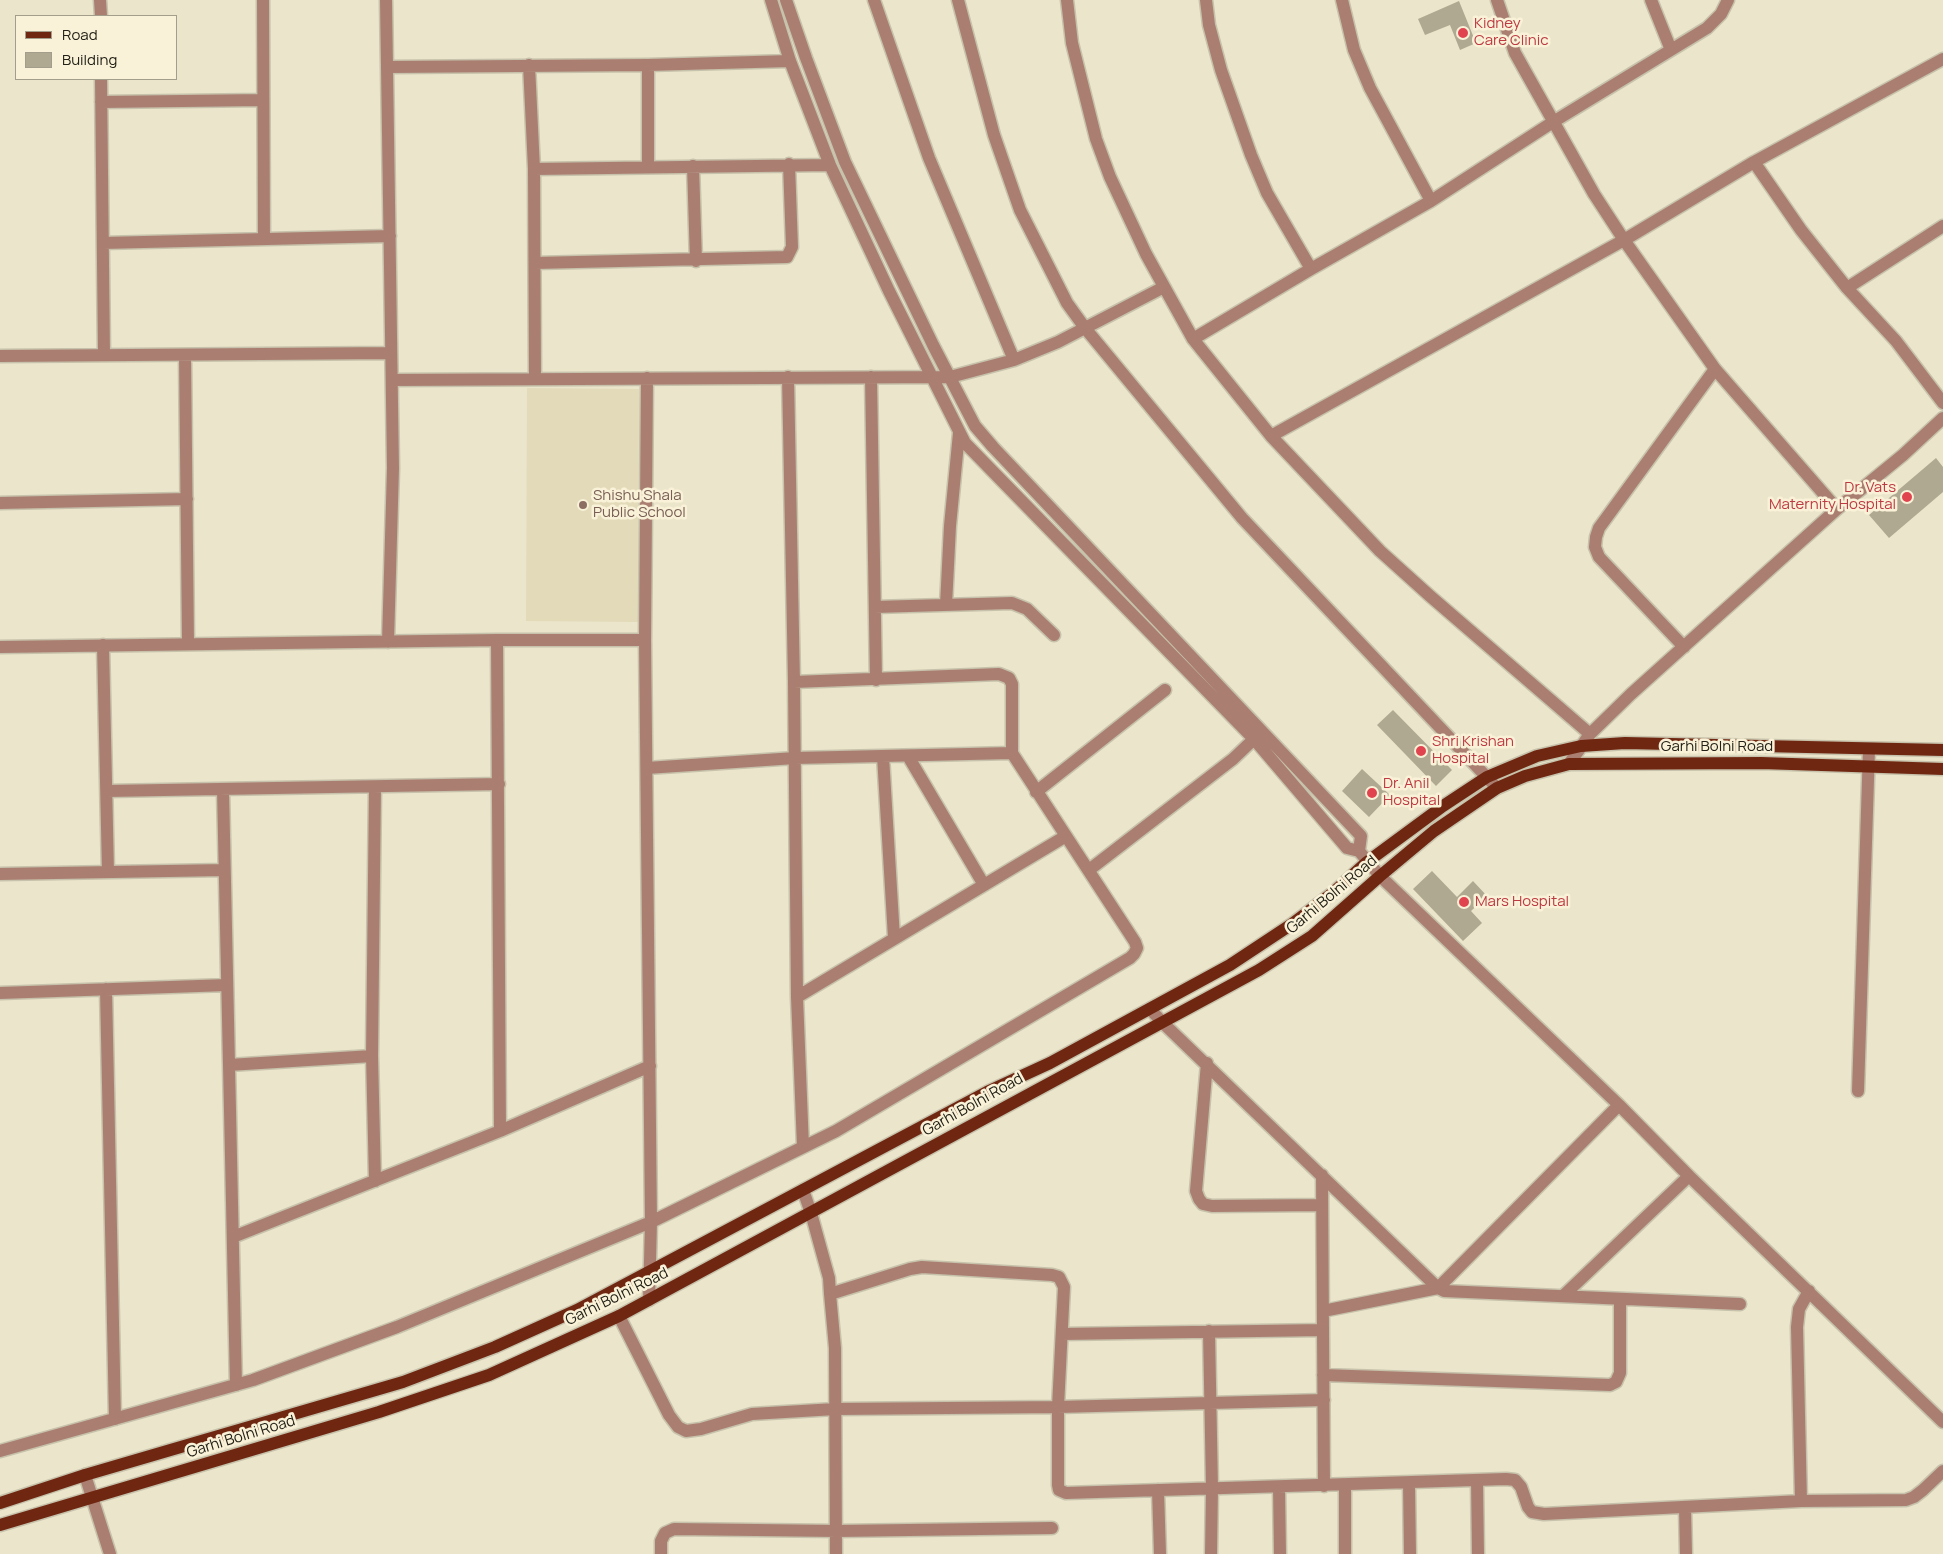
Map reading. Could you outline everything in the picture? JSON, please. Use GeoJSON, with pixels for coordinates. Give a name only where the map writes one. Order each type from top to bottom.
{"type":"FeatureCollection","features":[{"type":"Feature","properties":{"kind":"main road","name":"Garhi Bolni Road"},"geometry":{"type":"LineString","coordinates":[[0,1503],[85,1475],[403,1382],[495,1347],[577,1310],[987,1092],[1050,1063],[1230,965],[1267,942],[1334,892],[1367,862],[1409,829],[1487,778],[1537,756],[1581,746],[1625,743],[1943,750]]}},
{"type":"Feature","properties":{"kind":"main road","name":"Garhi Bolni Road"},"geometry":{"type":"LineString","coordinates":[[0,1525],[379,1412],[489,1375],[619,1316],[1290,951],[1312,936],[1380,876],[1434,832],[1497,788],[1525,776],[1569,764],[1761,763],[1943,769]]}},
{"type":"Feature","properties":{"kind":"street"},"geometry":{"type":"LineString","coordinates":[[100,0],[100,15]]}},
{"type":"Feature","properties":{"kind":"street"},"geometry":{"type":"LineString","coordinates":[[263,0],[264,239]]}},
{"type":"Feature","properties":{"kind":"street"},"geometry":{"type":"LineString","coordinates":[[386,0],[393,468],[388,642]]}},
{"type":"Feature","properties":{"kind":"street"},"geometry":{"type":"LineString","coordinates":[[772,0],[790,61],[830,165],[889,291],[965,443],[1254,739],[1347,848],[1359,851],[1380,876],[1619,1104],[1689,1176],[1943,1422]]}},
{"type":"Feature","properties":{"kind":"street"},"geometry":{"type":"LineString","coordinates":[[786,0],[845,162],[975,426],[1361,836],[1359,851]]}},
{"type":"Feature","properties":{"kind":"street"},"geometry":{"type":"LineString","coordinates":[[874,0],[929,158],[1014,360]]}},
{"type":"Feature","properties":{"kind":"street"},"geometry":{"type":"LineString","coordinates":[[958,0],[994,135],[1020,210],[1067,303],[1085,328],[1242,518],[1497,788]]}},
{"type":"Feature","properties":{"kind":"street"},"geometry":{"type":"LineString","coordinates":[[1067,0],[1072,43],[1096,139],[1110,177],[1146,254],[1193,340],[1270,436],[1380,551],[1590,734]]}},
{"type":"Feature","properties":{"kind":"street"},"geometry":{"type":"LineString","coordinates":[[1206,0],[1209,25],[1221,70],[1250,155],[1267,194],[1311,269]]}},
{"type":"Feature","properties":{"kind":"street"},"geometry":{"type":"LineString","coordinates":[[1342,0],[1354,50],[1370,88],[1431,201]]}},
{"type":"Feature","properties":{"kind":"street"},"geometry":{"type":"LineString","coordinates":[[1497,0],[1515,53],[1594,194],[1624,240],[1716,370],[1837,509]]}},
{"type":"Feature","properties":{"kind":"street"},"geometry":{"type":"LineString","coordinates":[[1651,0],[1671,50]]}},
{"type":"Feature","properties":{"kind":"street"},"geometry":{"type":"LineString","coordinates":[[1193,340],[1311,269],[1431,201],[1553,122],[1707,28],[1721,14],[1728,0]]}},
{"type":"Feature","properties":{"kind":"street"},"geometry":{"type":"LineString","coordinates":[[1270,436],[1624,240],[1754,162],[1943,59]]}},
{"type":"Feature","properties":{"kind":"street"},"geometry":{"type":"LineString","coordinates":[[388,67],[648,65],[790,61]]}},
{"type":"Feature","properties":{"kind":"street"},"geometry":{"type":"LineString","coordinates":[[528,65],[534,169],[536,379]]}},
{"type":"Feature","properties":{"kind":"street"},"geometry":{"type":"LineString","coordinates":[[648,65],[648,167]]}},
{"type":"Feature","properties":{"kind":"street"},"geometry":{"type":"LineString","coordinates":[[101,80],[104,355]]}},
{"type":"Feature","properties":{"kind":"street"},"geometry":{"type":"LineString","coordinates":[[101,102],[263,100]]}},
{"type":"Feature","properties":{"kind":"street"},"geometry":{"type":"LineString","coordinates":[[1754,162],[1801,230],[1847,288],[1896,341],[1943,403]]}},
{"type":"Feature","properties":{"kind":"street"},"geometry":{"type":"LineString","coordinates":[[534,169],[789,164],[830,165]]}},
{"type":"Feature","properties":{"kind":"street"},"geometry":{"type":"LineString","coordinates":[[535,263],[696,261],[787,257],[792,247],[789,164]]}},
{"type":"Feature","properties":{"kind":"street"},"geometry":{"type":"LineString","coordinates":[[693,166],[696,261]]}},
{"type":"Feature","properties":{"kind":"street"},"geometry":{"type":"LineString","coordinates":[[1847,288],[1943,226]]}},
{"type":"Feature","properties":{"kind":"street"},"geometry":{"type":"LineString","coordinates":[[103,243],[390,236]]}},
{"type":"Feature","properties":{"kind":"street"},"geometry":{"type":"LineString","coordinates":[[392,380],[950,377],[1014,360],[1085,328],[1164,287]]}},
{"type":"Feature","properties":{"kind":"street"},"geometry":{"type":"LineString","coordinates":[[0,356],[392,353]]}},
{"type":"Feature","properties":{"kind":"street"},"geometry":{"type":"LineString","coordinates":[[186,355],[188,643]]}},
{"type":"Feature","properties":{"kind":"street"},"geometry":{"type":"LineString","coordinates":[[1684,647],[1599,557],[1595,547],[1596,537],[1599,528],[1716,370]]}},
{"type":"Feature","properties":{"kind":"street"},"geometry":{"type":"LineString","coordinates":[[871,377],[876,680]]}},
{"type":"Feature","properties":{"kind":"street"},"geometry":{"type":"LineString","coordinates":[[647,378],[645,640],[651,1222],[649,1300]]}},
{"type":"Feature","properties":{"kind":"street"},"geometry":{"type":"LineString","coordinates":[[788,378],[794,682],[797,996],[804,1147]]}},
{"type":"Feature","properties":{"kind":"street"},"geometry":{"type":"LineString","coordinates":[[1569,764],[1590,734],[1631,694],[1837,509],[1903,455],[1943,418]]}},
{"type":"Feature","properties":{"kind":"street"},"geometry":{"type":"LineString","coordinates":[[946,605],[950,526],[959,433]]}},
{"type":"Feature","properties":{"kind":"street"},"geometry":{"type":"LineString","coordinates":[[0,503],[186,499]]}},
{"type":"Feature","properties":{"kind":"street"},"geometry":{"type":"LineString","coordinates":[[875,607],[1020,605],[1027,609],[1054,635]]}},
{"type":"Feature","properties":{"kind":"street"},"geometry":{"type":"LineString","coordinates":[[497,640],[500,1131]]}},
{"type":"Feature","properties":{"kind":"street"},"geometry":{"type":"LineString","coordinates":[[0,647],[188,643],[645,640]]}},
{"type":"Feature","properties":{"kind":"street"},"geometry":{"type":"LineString","coordinates":[[103,645],[108,872]]}},
{"type":"Feature","properties":{"kind":"street"},"geometry":{"type":"LineString","coordinates":[[0,1451],[236,1385],[397,1327],[651,1222],[836,1131],[1130,958],[1136,948],[1135,942],[1012,753],[1012,684],[1009,678],[999,674],[794,682]]}},
{"type":"Feature","properties":{"kind":"street"},"geometry":{"type":"LineString","coordinates":[[1036,792],[1165,690]]}},
{"type":"Feature","properties":{"kind":"street"},"geometry":{"type":"LineString","coordinates":[[1089,870],[1233,759],[1254,739]]}},
{"type":"Feature","properties":{"kind":"street"},"geometry":{"type":"LineString","coordinates":[[1858,1091],[1869,749]]}},
{"type":"Feature","properties":{"kind":"street"},"geometry":{"type":"LineString","coordinates":[[647,768],[795,758],[1012,753]]}},
{"type":"Feature","properties":{"kind":"street"},"geometry":{"type":"LineString","coordinates":[[883,756],[894,938]]}},
{"type":"Feature","properties":{"kind":"street"},"geometry":{"type":"LineString","coordinates":[[908,756],[984,885]]}},
{"type":"Feature","properties":{"kind":"street"},"geometry":{"type":"LineString","coordinates":[[107,791],[499,784]]}},
{"type":"Feature","properties":{"kind":"street"},"geometry":{"type":"LineString","coordinates":[[375,787],[372,1056],[375,1181]]}},
{"type":"Feature","properties":{"kind":"street"},"geometry":{"type":"LineString","coordinates":[[223,790],[236,1385]]}},
{"type":"Feature","properties":{"kind":"street"},"geometry":{"type":"LineString","coordinates":[[797,996],[1066,836]]}},
{"type":"Feature","properties":{"kind":"street"},"geometry":{"type":"LineString","coordinates":[[0,874],[224,870]]}},
{"type":"Feature","properties":{"kind":"street"},"geometry":{"type":"LineString","coordinates":[[0,993],[227,985]]}},
{"type":"Feature","properties":{"kind":"street"},"geometry":{"type":"LineString","coordinates":[[106,989],[115,1419]]}},
{"type":"Feature","properties":{"kind":"street"},"geometry":{"type":"LineString","coordinates":[[1150,1009],[1438,1288],[1444,1291],[1455,1292],[1740,1304]]}},
{"type":"Feature","properties":{"kind":"street"},"geometry":{"type":"LineString","coordinates":[[229,1065],[372,1056]]}},
{"type":"Feature","properties":{"kind":"street"},"geometry":{"type":"LineString","coordinates":[[1206,1063],[1196,1192],[1199,1199],[1204,1204],[1212,1206],[1322,1205]]}},
{"type":"Feature","properties":{"kind":"street"},"geometry":{"type":"LineString","coordinates":[[232,1237],[500,1131],[650,1066]]}},
{"type":"Feature","properties":{"kind":"street"},"geometry":{"type":"LineString","coordinates":[[1323,1311],[1438,1288],[1619,1104]]}},
{"type":"Feature","properties":{"kind":"street"},"geometry":{"type":"LineString","coordinates":[[1322,1175],[1324,1486]]}},
{"type":"Feature","properties":{"kind":"street"},"geometry":{"type":"LineString","coordinates":[[1563,1296],[1689,1176]]}},
{"type":"Feature","properties":{"kind":"street"},"geometry":{"type":"LineString","coordinates":[[803,1190],[829,1278],[835,1348],[836,1554]]}},
{"type":"Feature","properties":{"kind":"street"},"geometry":{"type":"LineString","coordinates":[[830,1294],[922,1267],[1059,1277],[1064,1287],[1058,1407],[1058,1490],[1066,1494],[1506,1479],[1515,1480],[1528,1507],[1532,1512],[1538,1514],[1801,1501],[1906,1500],[1923,1490],[1943,1471]]}},
{"type":"Feature","properties":{"kind":"street"},"geometry":{"type":"LineString","coordinates":[[1801,1501],[1797,1328],[1799,1309],[1810,1292]]}},
{"type":"Feature","properties":{"kind":"street"},"geometry":{"type":"LineString","coordinates":[[1323,1375],[1610,1385],[1616,1382],[1620,1373],[1620,1300]]}},
{"type":"Feature","properties":{"kind":"street"},"geometry":{"type":"LineString","coordinates":[[619,1316],[669,1415],[678,1427],[686,1431],[701,1429],[752,1414],[835,1409],[1058,1407],[1324,1400]]}},
{"type":"Feature","properties":{"kind":"street"},"geometry":{"type":"LineString","coordinates":[[1062,1334],[1209,1330],[1323,1330]]}},
{"type":"Feature","properties":{"kind":"street"},"geometry":{"type":"LineString","coordinates":[[1209,1330],[1212,1488],[1211,1554]]}},
{"type":"Feature","properties":{"kind":"street"},"geometry":{"type":"LineString","coordinates":[[85,1475],[110,1554]]}},
{"type":"Feature","properties":{"kind":"street"},"geometry":{"type":"LineString","coordinates":[[1477,1480],[1478,1554]]}},
{"type":"Feature","properties":{"kind":"street"},"geometry":{"type":"LineString","coordinates":[[1409,1483],[1410,1554]]}},
{"type":"Feature","properties":{"kind":"street"},"geometry":{"type":"LineString","coordinates":[[1345,1485],[1345,1554]]}},
{"type":"Feature","properties":{"kind":"street"},"geometry":{"type":"LineString","coordinates":[[1279,1487],[1280,1554]]}},
{"type":"Feature","properties":{"kind":"street"},"geometry":{"type":"LineString","coordinates":[[1158,1490],[1160,1554]]}},
{"type":"Feature","properties":{"kind":"street"},"geometry":{"type":"LineString","coordinates":[[1685,1507],[1686,1554]]}},
{"type":"Feature","properties":{"kind":"street"},"geometry":{"type":"LineString","coordinates":[[661,1554],[661,1541],[666,1533],[674,1529],[837,1531],[1052,1528]]}},
{"type":"Feature","properties":{"kind":"shaded area","name":"Shishu Shala Public School"},"geometry":{"type":"Polygon","coordinates":[[[527,388],[639,389],[638,622],[526,621],[527,388]]]}},
{"type":"Feature","properties":{"kind":"building"},"geometry":{"type":"Polygon","coordinates":[[[1459,1],[1476,43],[1460,50],[1450,25],[1425,35],[1418,19],[1459,1]]]}},
{"type":"Feature","properties":{"kind":"building"},"geometry":{"type":"Polygon","coordinates":[[[1936,458],[1943,467],[1943,492],[1889,538],[1869,515],[1936,458]]]}},
{"type":"Feature","properties":{"kind":"building"},"geometry":{"type":"Polygon","coordinates":[[[1393,710],[1452,770],[1436,786],[1377,725],[1393,710]]]}},
{"type":"Feature","properties":{"kind":"building"},"geometry":{"type":"Polygon","coordinates":[[[1362,769],[1390,795],[1369,817],[1342,791],[1362,769]]]}},
{"type":"Feature","properties":{"kind":"building"},"geometry":{"type":"Polygon","coordinates":[[[1432,871],[1457,897],[1473,881],[1487,896],[1471,911],[1482,923],[1463,941],[1413,889],[1432,871]]]}},
{"type":"Feature","properties":{"kind":"place","name":"Kidney Care Clinic"},"geometry":{"type":"Point","coordinates":[1463,33]}},
{"type":"Feature","properties":{"kind":"place","name":"Dr. Vats Maternity Hospital"},"geometry":{"type":"Point","coordinates":[1907,497]}},
{"type":"Feature","properties":{"kind":"place","name":"Shishu Shala Public School"},"geometry":{"type":"Point","coordinates":[583,505]}},
{"type":"Feature","properties":{"kind":"place","name":"Shri Krishan Hospital"},"geometry":{"type":"Point","coordinates":[1421,751]}},
{"type":"Feature","properties":{"kind":"place","name":"Dr. Anil Hospital"},"geometry":{"type":"Point","coordinates":[1372,793]}},
{"type":"Feature","properties":{"kind":"place","name":"Mars Hospital"},"geometry":{"type":"Point","coordinates":[1464,902]}}]}
